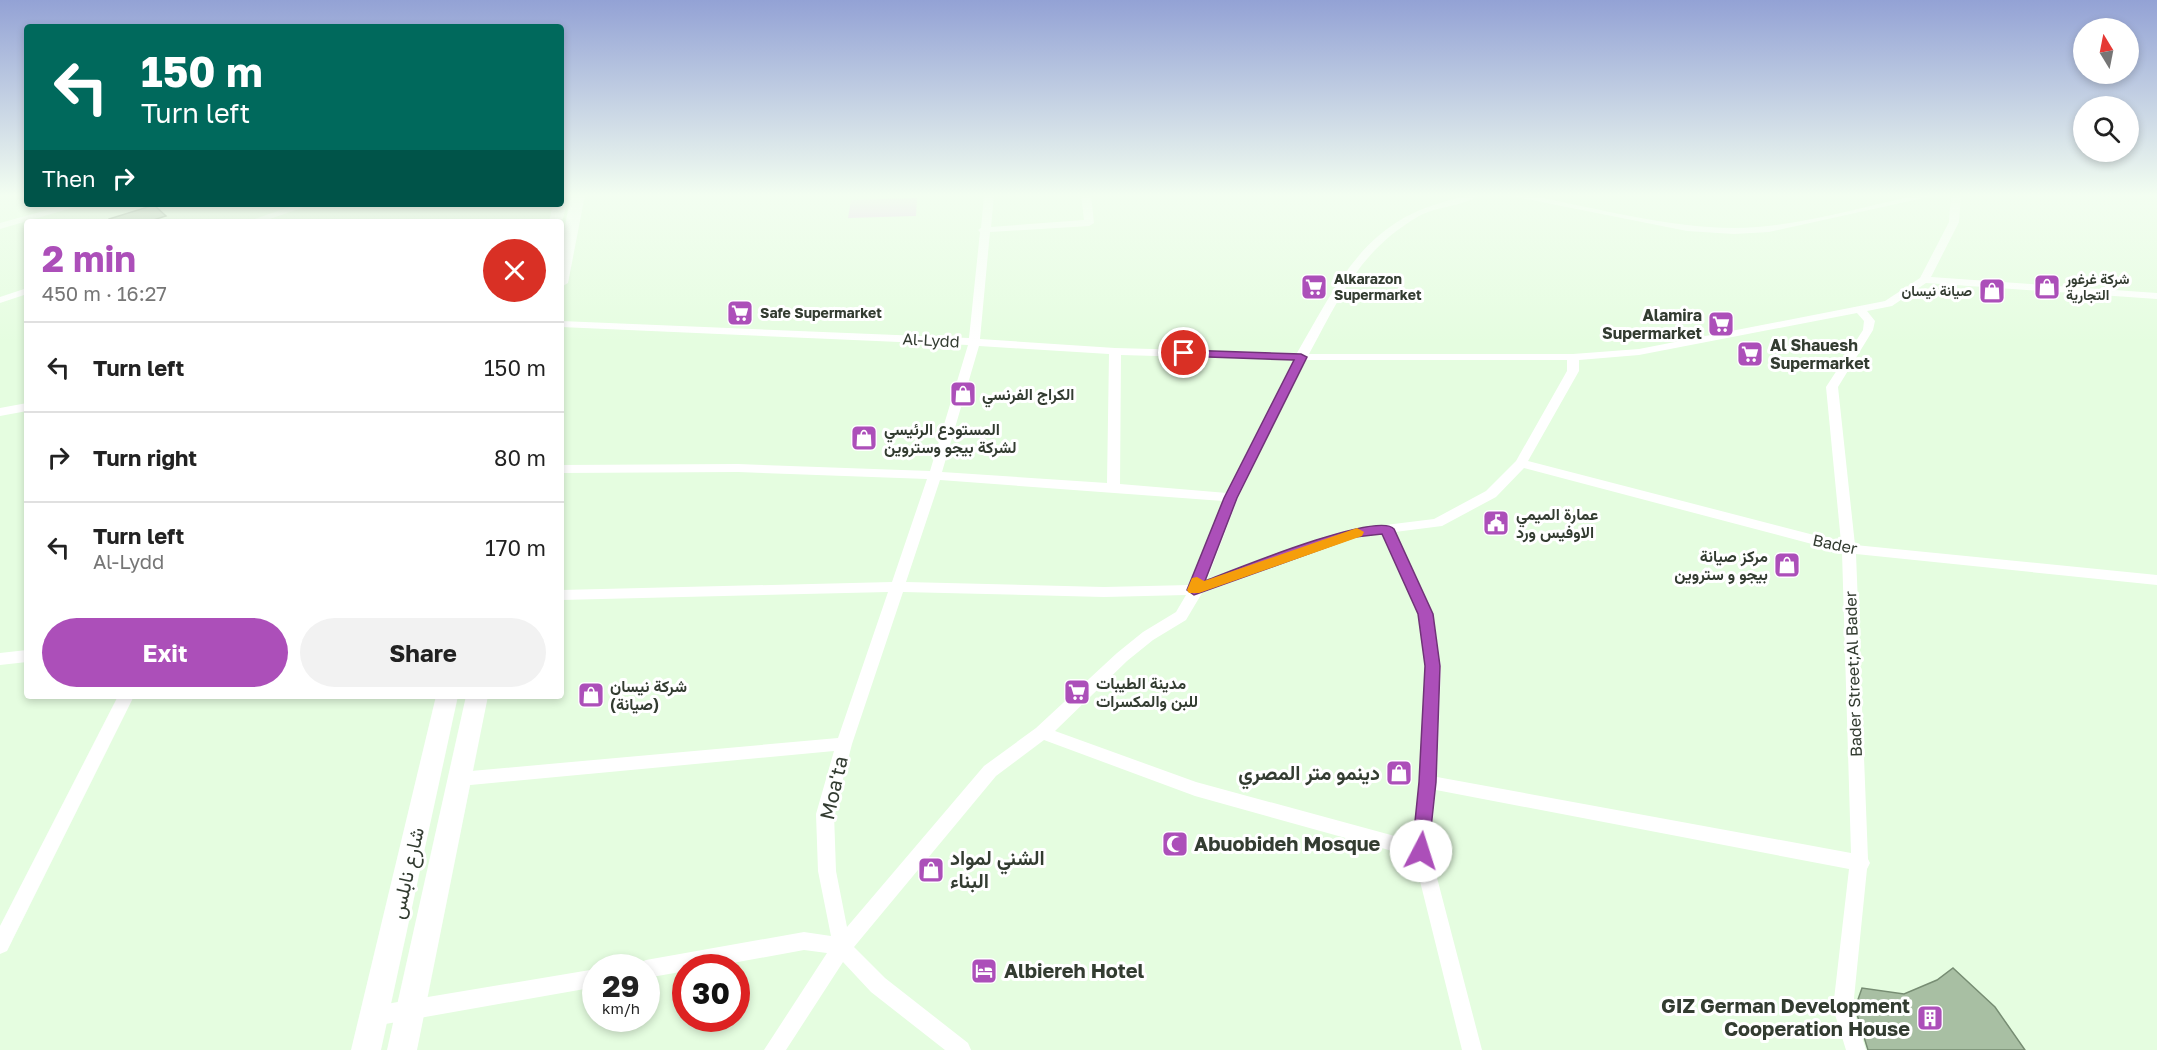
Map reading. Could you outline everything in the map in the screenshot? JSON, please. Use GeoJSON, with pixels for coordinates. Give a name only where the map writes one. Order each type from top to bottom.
{"type":"FeatureCollection","features":[{"type":"Feature","properties":{"kind":"main road"},"geometry":{"type":"LineString","coordinates":[[564,267],[569,244]]}},
{"type":"Feature","properties":{"kind":"main road","name":"شارع نابلس"},"geometry":{"type":"LineString","coordinates":[[366,1050],[446,699]]}},
{"type":"Feature","properties":{"kind":"main road","name":"شارع نابلس"},"geometry":{"type":"LineString","coordinates":[[402,1050],[476,699]]}},
{"type":"Feature","properties":{"kind":"street"},"geometry":{"type":"LineString","coordinates":[[844,744],[935,475],[974,342],[982,244]]}},
{"type":"Feature","properties":{"kind":"street"},"geometry":{"type":"LineString","coordinates":[[774,1050],[842,947],[990,771],[1042,733],[1122,657],[1148,636],[1181,616],[1194,590],[1231,498],[1301,357],[1348,274],[1375,244]]}},
{"type":"Feature","properties":{"kind":"street"},"geometry":{"type":"LineString","coordinates":[[1943,244],[1924,280],[2157,296]]}},
{"type":"Feature","properties":{"kind":"street","name":"Al-Lydd"},"geometry":{"type":"LineString","coordinates":[[564,324],[974,342],[1114,351],[1301,357],[1573,357],[1639,352],[1888,304],[1924,280]]}},
{"type":"Feature","properties":{"kind":"street"},"geometry":{"type":"LineString","coordinates":[[0,300],[24,292]]}},
{"type":"Feature","properties":{"kind":"street","name":"Bader Street;Al Bader"},"geometry":{"type":"LineString","coordinates":[[1856,1050],[1843,1008],[1861,863],[1848,549],[1832,387],[1868,330],[1870,321],[1860,310]]}},
{"type":"Feature","properties":{"kind":"street"},"geometry":{"type":"LineString","coordinates":[[1113,487],[1114,351]]}},
{"type":"Feature","properties":{"kind":"street"},"geometry":{"type":"LineString","coordinates":[[564,596],[897,587],[1104,592],[1194,590],[1353,533],[1437,523],[1491,494],[1521,463],[1573,371],[1573,357]]}},
{"type":"Feature","properties":{"kind":"street"},"geometry":{"type":"LineString","coordinates":[[0,412],[24,408]]}},
{"type":"Feature","properties":{"kind":"street","name":"Bader"},"geometry":{"type":"LineString","coordinates":[[1521,463],[1848,549],[2157,580]]}},
{"type":"Feature","properties":{"kind":"street"},"geometry":{"type":"LineString","coordinates":[[564,470],[738,468],[935,475],[1113,487],[1231,498]]}},
{"type":"Feature","properties":{"kind":"street"},"geometry":{"type":"LineString","coordinates":[[1387,529],[1426,614],[1433,666],[1428,782],[1421,851],[1472,1050]]}},
{"type":"Feature","properties":{"kind":"street"},"geometry":{"type":"LineString","coordinates":[[0,659],[24,656]]}},
{"type":"Feature","properties":{"kind":"street"},"geometry":{"type":"LineString","coordinates":[[0,945],[124,699]]}},
{"type":"Feature","properties":{"kind":"street"},"geometry":{"type":"LineString","coordinates":[[1042,733],[1195,789],[1421,851]]}},
{"type":"Feature","properties":{"kind":"street","name":"Moa'ta"},"geometry":{"type":"LineString","coordinates":[[460,779],[844,744],[825,814],[826,872],[842,947]]}},
{"type":"Feature","properties":{"kind":"street"},"geometry":{"type":"LineString","coordinates":[[1428,782],[1861,863]]}},
{"type":"Feature","properties":{"kind":"street"},"geometry":{"type":"LineString","coordinates":[[660,967],[804,941],[842,947],[878,985],[961,1050]]}},
{"type":"Feature","properties":{"kind":"street"},"geometry":{"type":"LineString","coordinates":[[374,1016],[582,980]]}},
{"type":"Feature","properties":{"kind":"building","name":"GIZ German Development Cooperation House"},"geometry":{"type":"Polygon","coordinates":[[[1953,968],[1995,1007],[2025,1050],[1868,1050],[1855,1008],[1862,988],[1904,994],[1937,980],[1953,968]]]}},
{"type":"Feature","properties":{"kind":"slow traffic"},"geometry":{"type":"LineString","coordinates":[[1197,582],[1194,590],[1357,532]]}},
{"type":"Feature","properties":{"kind":"place","name":"Alkarazon Supermarket"},"geometry":{"type":"Point","coordinates":[1314,287]}},
{"type":"Feature","properties":{"kind":"place","name":"شركة غرغور التجارية"},"geometry":{"type":"Point","coordinates":[2047,287]}},
{"type":"Feature","properties":{"kind":"place","name":"صيانة نيسان"},"geometry":{"type":"Point","coordinates":[1992,291]}},
{"type":"Feature","properties":{"kind":"place","name":"Safe Supermarket"},"geometry":{"type":"Point","coordinates":[740,313]}},
{"type":"Feature","properties":{"kind":"place","name":"Alamira Supermarket"},"geometry":{"type":"Point","coordinates":[1721,324]}},
{"type":"Feature","properties":{"kind":"place","name":"Al Shauesh Supermarket"},"geometry":{"type":"Point","coordinates":[1750,354]}},
{"type":"Feature","properties":{"kind":"place","name":"الكراج الفرنسي"},"geometry":{"type":"Point","coordinates":[963,394]}},
{"type":"Feature","properties":{"kind":"place","name":"المستودع الرئيسي لشركة بيجو وستروين"},"geometry":{"type":"Point","coordinates":[864,438]}},
{"type":"Feature","properties":{"kind":"place","name":"عمارة الميمي الاوفيس ورد"},"geometry":{"type":"Point","coordinates":[1496,523]}},
{"type":"Feature","properties":{"kind":"place","name":"مركز صيانة بيجو و ستروين"},"geometry":{"type":"Point","coordinates":[1787,565]}},
{"type":"Feature","properties":{"kind":"place","name":"مدينة الطيبات للبن والمكسرات"},"geometry":{"type":"Point","coordinates":[1077,692]}},
{"type":"Feature","properties":{"kind":"place","name":"شركة نيسان (صيانة)"},"geometry":{"type":"Point","coordinates":[591,695]}},
{"type":"Feature","properties":{"kind":"place","name":"دينمو متر المصري"},"geometry":{"type":"Point","coordinates":[1399,773]}},
{"type":"Feature","properties":{"kind":"place","name":"Abuobideh Mosque"},"geometry":{"type":"Point","coordinates":[1175,844]}},
{"type":"Feature","properties":{"kind":"place","name":"الشني لمواد البناء"},"geometry":{"type":"Point","coordinates":[931,870]}},
{"type":"Feature","properties":{"kind":"place","name":"Albiereh Hotel"},"geometry":{"type":"Point","coordinates":[984,971]}},
{"type":"Feature","properties":{"kind":"place","name":"GIZ German Development Cooperation House"},"geometry":{"type":"Point","coordinates":[1930,1018]}},
{"type":"Feature","properties":{"kind":"route"},"geometry":{"type":"LineString","coordinates":[[1184,353],[1301,357],[1231,498],[1194,590],[1353,533],[1387,529],[1426,614],[1433,666],[1428,782],[1421,851]]}}]}
